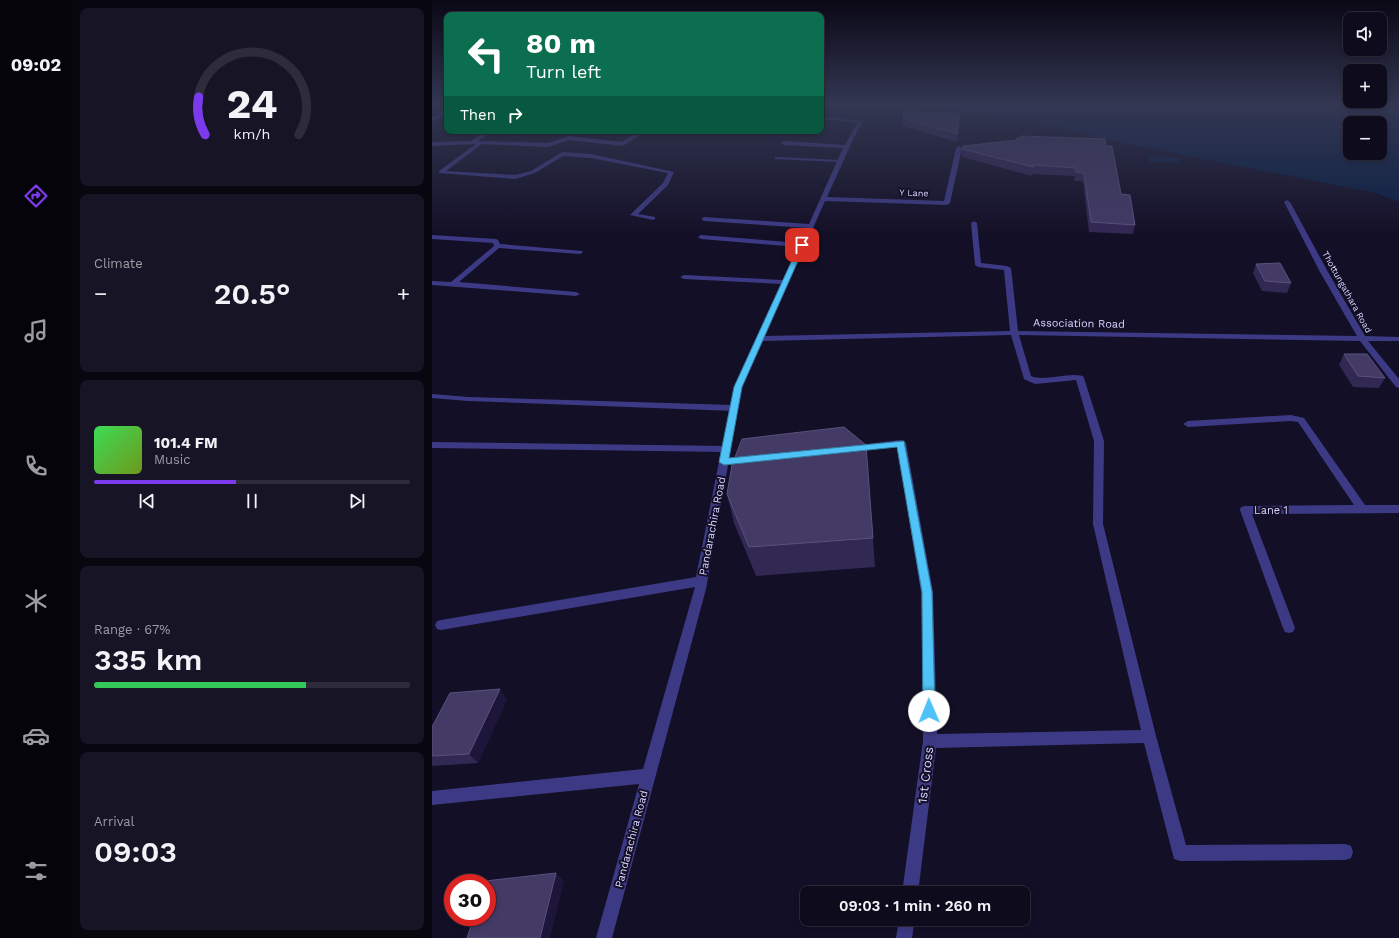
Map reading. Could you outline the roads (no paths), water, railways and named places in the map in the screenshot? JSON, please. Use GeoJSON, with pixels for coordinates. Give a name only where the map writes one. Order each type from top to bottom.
{"type":"FeatureCollection","features":[{"type":"Feature","properties":{"kind":"street"},"geometry":{"type":"LineString","coordinates":[[471,149],[441,172],[515,177],[533,172],[562,154],[591,156],[671,172],[666,184],[633,215],[653,218]]}},
{"type":"Feature","properties":{"kind":"street","name":"Pandarachira Road"},"geometry":{"type":"LineString","coordinates":[[604,938],[701,581],[728,461],[726,449],[738,387],[846,149]]}},
{"type":"Feature","properties":{"kind":"street","name":"Y Lane"},"geometry":{"type":"LineString","coordinates":[[824,199],[947,203],[959,149]]}},
{"type":"Feature","properties":{"kind":"street","name":"Thottungathara Road"},"geometry":{"type":"LineString","coordinates":[[1287,202],[1324,272],[1363,340],[1399,385]]}},
{"type":"Feature","properties":{"kind":"street"},"geometry":{"type":"LineString","coordinates":[[704,219],[811,226]]}},
{"type":"Feature","properties":{"kind":"street"},"geometry":{"type":"LineString","coordinates":[[974,223],[978,266],[1007,268],[1014,333],[1026,377],[1035,381],[1071,377],[1080,378],[1099,441],[1098,524],[1149,736],[1180,853],[1345,852]]}},
{"type":"Feature","properties":{"kind":"street"},"geometry":{"type":"LineString","coordinates":[[432,237],[496,241],[497,246]]}},
{"type":"Feature","properties":{"kind":"street"},"geometry":{"type":"LineString","coordinates":[[701,237],[802,245]]}},
{"type":"Feature","properties":{"kind":"street"},"geometry":{"type":"LineString","coordinates":[[497,246],[580,252]]}},
{"type":"Feature","properties":{"kind":"street"},"geometry":{"type":"LineString","coordinates":[[453,284],[497,246]]}},
{"type":"Feature","properties":{"kind":"street"},"geometry":{"type":"LineString","coordinates":[[684,277],[786,282]]}},
{"type":"Feature","properties":{"kind":"street"},"geometry":{"type":"LineString","coordinates":[[432,283],[576,294]]}},
{"type":"Feature","properties":{"kind":"street","name":"Association Road"},"geometry":{"type":"LineString","coordinates":[[759,339],[1014,333],[1363,340],[1399,339]]}},
{"type":"Feature","properties":{"kind":"street"},"geometry":{"type":"LineString","coordinates":[[1188,424],[1292,418],[1301,420],[1362,509]]}},
{"type":"Feature","properties":{"kind":"street","name":"1st Cross"},"geometry":{"type":"LineString","coordinates":[[840,450],[901,443],[927,592],[930,741],[911,886]]}},
{"type":"Feature","properties":{"kind":"street","name":"Lane 1"},"geometry":{"type":"LineString","coordinates":[[1289,628],[1245,510],[1399,508]]}},
{"type":"Feature","properties":{"kind":"street"},"geometry":{"type":"LineString","coordinates":[[441,625],[701,581]]}},
{"type":"Feature","properties":{"kind":"street"},"geometry":{"type":"LineString","coordinates":[[930,741],[1149,736]]}},
{"type":"Feature","properties":{"kind":"street"},"geometry":{"type":"LineString","coordinates":[[432,798],[648,776]]}},
{"type":"Feature","properties":{"kind":"street"},"geometry":{"type":"LineString","coordinates":[[904,938],[906,926]]}},
{"type":"Feature","properties":{"kind":"lane"},"geometry":{"type":"LineString","coordinates":[[777,158],[840,161]]}},
{"type":"Feature","properties":{"kind":"lane"},"geometry":{"type":"LineString","coordinates":[[432,396],[468,399],[734,408]]}},
{"type":"Feature","properties":{"kind":"lane"},"geometry":{"type":"LineString","coordinates":[[432,446],[726,449]]}},
{"type":"Feature","properties":{"kind":"water"},"geometry":{"type":"Polygon","coordinates":[[[1152,149],[1343,149],[1343,160],[1387,160],[1387,149],[1399,149],[1399,202],[1376,193],[1152,149]]]}},
{"type":"Feature","properties":{"kind":"water"},"geometry":{"type":"Polygon","coordinates":[[[1147,156],[1178,157],[1180,163],[1149,162],[1147,156]]]}}]}
